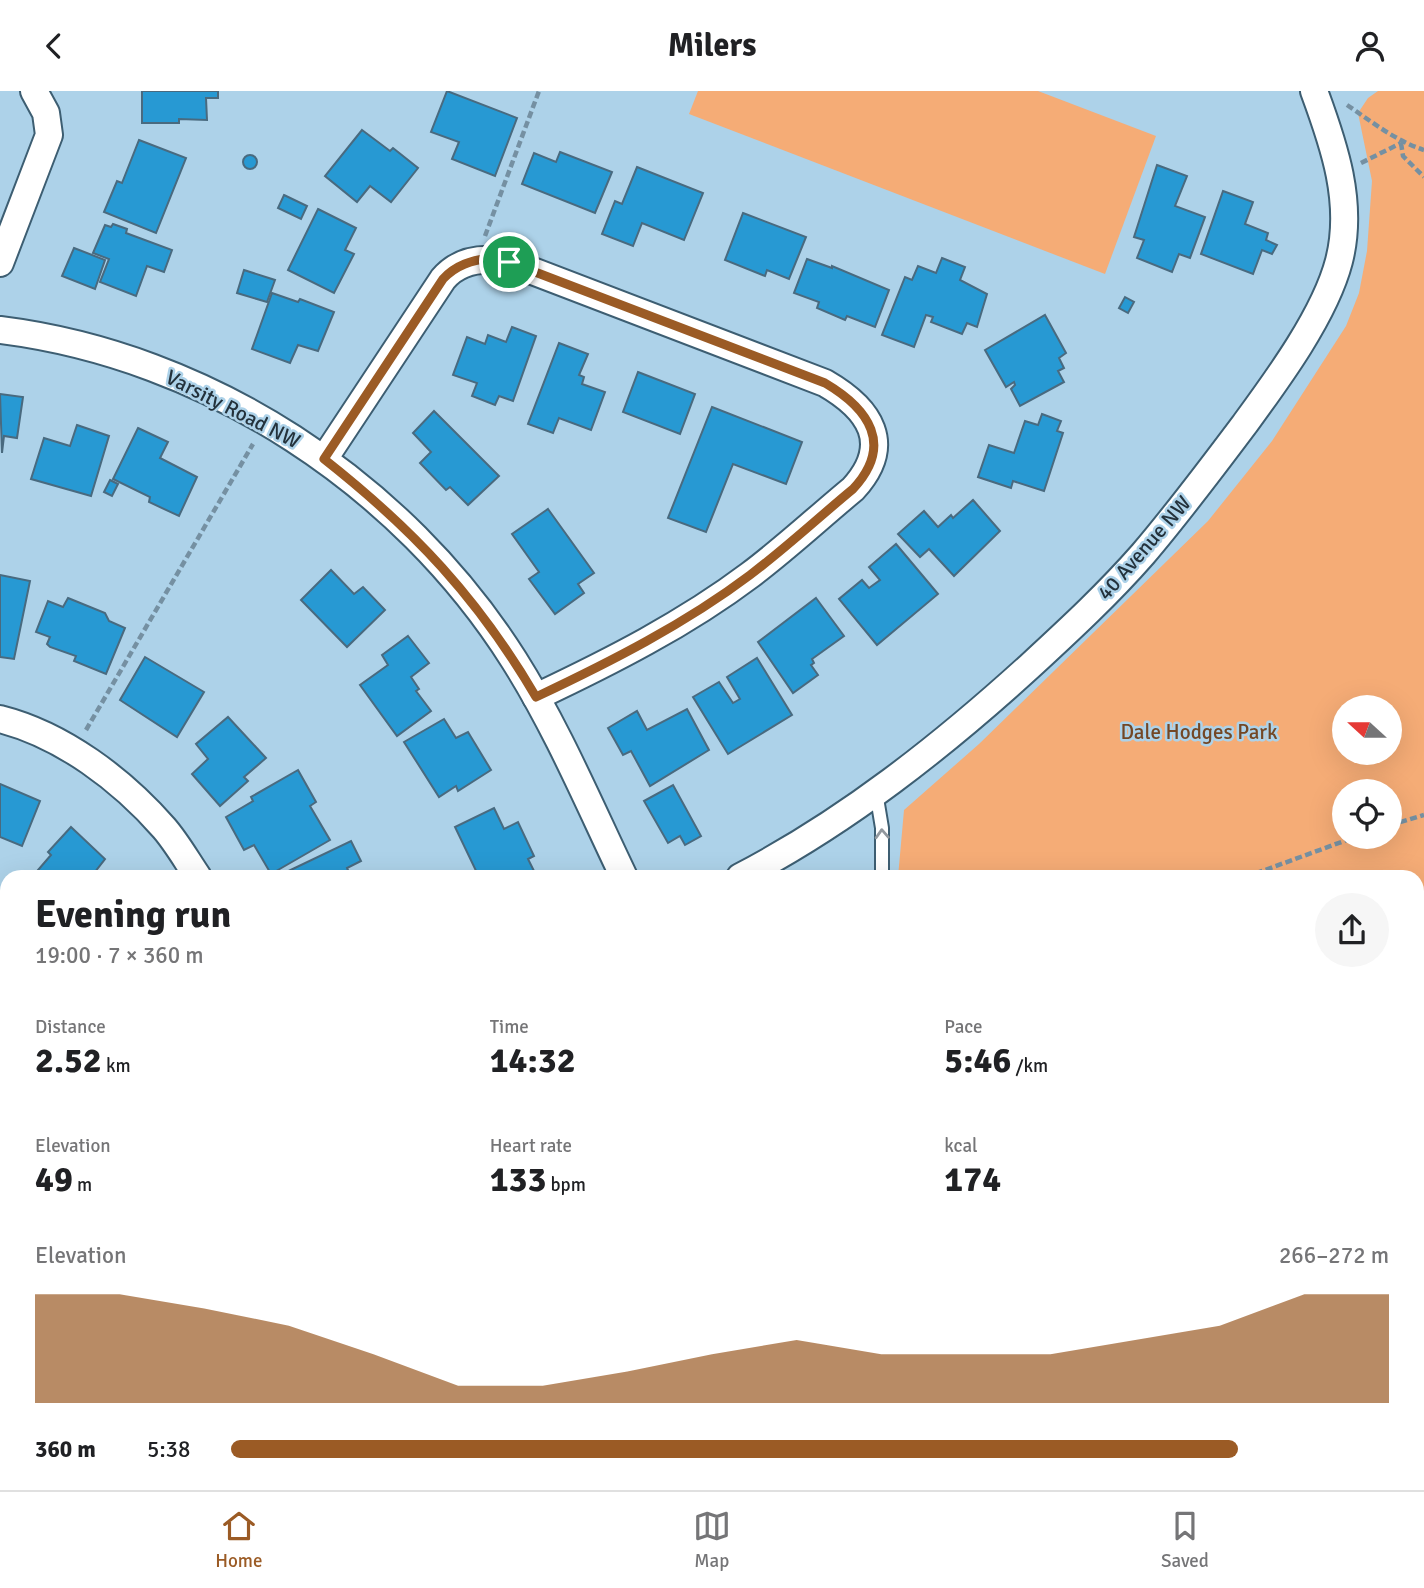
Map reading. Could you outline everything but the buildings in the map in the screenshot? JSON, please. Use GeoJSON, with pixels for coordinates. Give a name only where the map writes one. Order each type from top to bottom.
{"type":"FeatureCollection","features":[{"type":"Feature","properties":{"kind":"street"},"geometry":{"type":"LineString","coordinates":[[0,263],[49,135],[46,113],[34,91]]}},
{"type":"Feature","properties":{"kind":"street","name":"40 Avenue NW"},"geometry":{"type":"LineString","coordinates":[[754,870],[876,792],[997,696],[1077,623],[1142,555],[1271,389],[1324,298],[1339,262],[1345,223],[1340,175],[1333,143],[1314,91]]}},
{"type":"Feature","properties":{"kind":"street"},"geometry":{"type":"LineString","coordinates":[[324,459],[443,279],[450,271],[476,260],[491,258],[509,262],[825,383],[857,404],[867,417],[874,444],[867,474],[853,489],[750,575],[673,625],[597,668],[536,697]]}},
{"type":"Feature","properties":{"kind":"street","name":"Varsity Road NW"},"geometry":{"type":"LineString","coordinates":[[0,330],[104,352],[154,368],[206,390],[266,422],[324,459],[373,498],[426,547],[489,623],[536,697],[621,870]]}},
{"type":"Feature","properties":{"kind":"street"},"geometry":{"type":"LineString","coordinates":[[0,719],[38,733],[73,751],[101,770],[166,830],[193,870]]}},
{"type":"Feature","properties":{"kind":"lane"},"geometry":{"type":"LineString","coordinates":[[876,792],[882,828],[882,870]]}},
{"type":"Feature","properties":{"kind":"path"},"geometry":{"type":"LineString","coordinates":[[476,260],[539,91]]}},
{"type":"Feature","properties":{"kind":"path"},"geometry":{"type":"LineString","coordinates":[[1358,113],[1401,143],[1424,150]]}},
{"type":"Feature","properties":{"kind":"path"},"geometry":{"type":"LineString","coordinates":[[1363,162],[1401,143]]}},
{"type":"Feature","properties":{"kind":"path"},"geometry":{"type":"LineString","coordinates":[[1401,143],[1403,156],[1424,177]]}},
{"type":"Feature","properties":{"kind":"path"},"geometry":{"type":"LineString","coordinates":[[73,751],[266,422]]}},
{"type":"Feature","properties":{"kind":"path"},"geometry":{"type":"LineString","coordinates":[[1402,821],[1424,815]]}},
{"type":"Feature","properties":{"kind":"path"},"geometry":{"type":"LineString","coordinates":[[1265,870],[1332,845]]}},
{"type":"Feature","properties":{"kind":"green space"},"geometry":{"type":"Polygon","coordinates":[[[698,91],[1038,91],[1156,136],[1105,274],[689,114],[698,91]]]}},
{"type":"Feature","properties":{"kind":"green space","name":"Dale Hodges Park"},"geometry":{"type":"Polygon","coordinates":[[[1378,91],[1424,91],[1424,870],[899,870],[904,810],[979,744],[1208,521],[1272,441],[1346,326],[1359,293],[1367,251],[1372,181],[1358,113],[1368,98],[1378,91]]]}},
{"type":"Feature","properties":{"kind":"route"},"geometry":{"type":"LineString","coordinates":[[491,258],[509,262],[825,383],[857,404],[867,417],[874,444],[867,474],[853,489],[750,575],[673,625],[597,668],[536,697],[489,623],[426,547],[373,498],[324,459],[450,271],[476,260],[491,258]]}}]}
